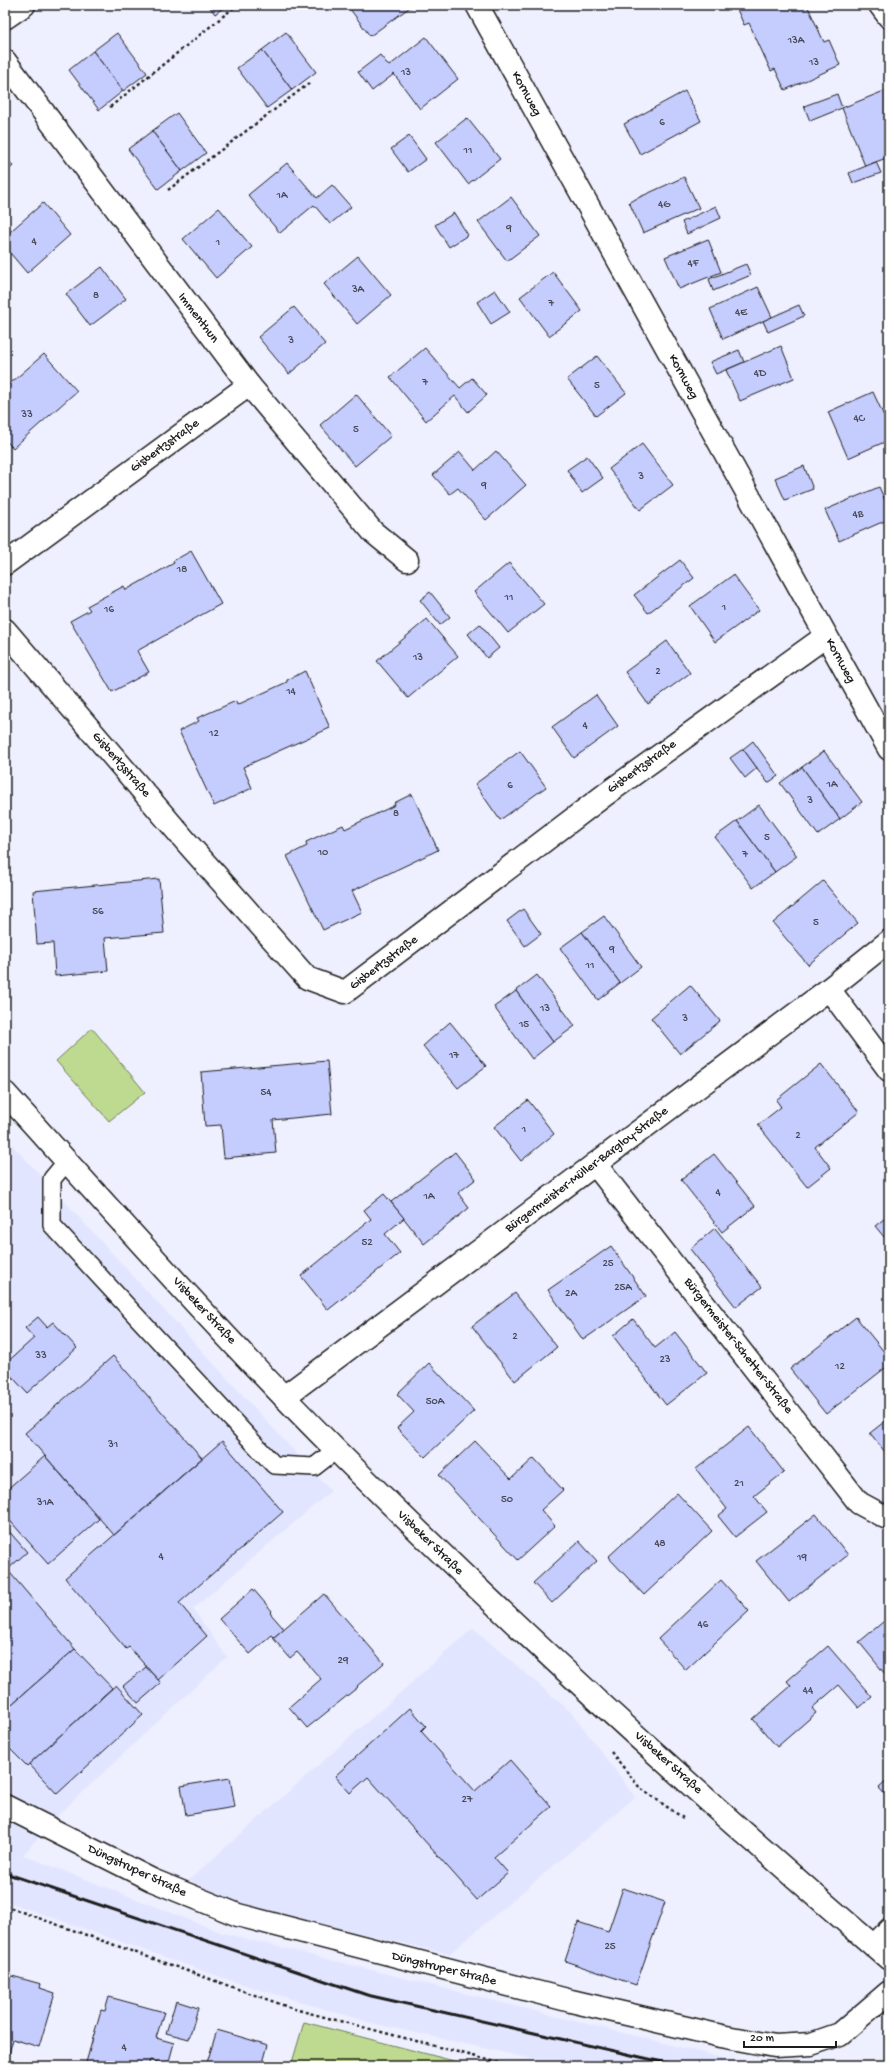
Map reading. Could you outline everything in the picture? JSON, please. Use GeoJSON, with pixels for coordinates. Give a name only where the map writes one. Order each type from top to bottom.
{"type":"FeatureCollection","features":[{"type":"Feature","properties":{"kind":"street"},"geometry":{"type":"LineString","coordinates":[[5,18],[24,5]]}},
{"type":"Feature","properties":{"kind":"street","name":"Kornweg"},"geometry":{"type":"LineString","coordinates":[[477,5],[889,749]]}},
{"type":"Feature","properties":{"kind":"street"},"geometry":{"type":"LineString","coordinates":[[880,5],[889,18]]}},
{"type":"Feature","properties":{"kind":"street","name":"Immenthun"},"geometry":{"type":"LineString","coordinates":[[5,62],[249,385],[372,532],[407,560]]}},
{"type":"Feature","properties":{"kind":"street","name":"Gisbertzstraße"},"geometry":{"type":"LineString","coordinates":[[5,564],[249,385]]}},
{"type":"Feature","properties":{"kind":"street","name":"Gisbertzstraße"},"geometry":{"type":"LineString","coordinates":[[5,630],[189,845],[307,978],[345,992],[606,794],[826,636]]}},
{"type":"Feature","properties":{"kind":"street","name":"Bürgermeister-Müller-Bargloy-Straße"},"geometry":{"type":"LineString","coordinates":[[284,1397],[828,989],[889,941]]}},
{"type":"Feature","properties":{"kind":"street"},"geometry":{"type":"LineString","coordinates":[[828,989],[889,1070]]}},
{"type":"Feature","properties":{"kind":"street","name":"Visbeker Straße"},"geometry":{"type":"LineString","coordinates":[[5,1093],[284,1397],[490,1601],[676,1771],[882,1952]]}},
{"type":"Feature","properties":{"kind":"street","name":"Bürgermeister-Schetter-Straße"},"geometry":{"type":"LineString","coordinates":[[595,1164],[859,1503],[885,1517],[889,1516]]}},
{"type":"Feature","properties":{"kind":"street","name":"Düngstruper Straße"},"geometry":{"type":"LineString","coordinates":[[5,1806],[152,1880],[238,1916],[571,2001],[721,2036],[775,2046],[811,2044],[840,2034],[889,1992]]}},
{"type":"Feature","properties":{"kind":"street"},"geometry":{"type":"LineString","coordinates":[[882,1952],[889,1930]]}},
{"type":"Feature","properties":{"kind":"lane"},"geometry":{"type":"LineString","coordinates":[[67,1161],[52,1179],[52,1225],[274,1465],[314,1467],[336,1450]]}},
{"type":"Feature","properties":{"kind":"path"},"geometry":{"type":"LineString","coordinates":[[110,107],[237,5]]}},
{"type":"Feature","properties":{"kind":"path"},"geometry":{"type":"LineString","coordinates":[[168,190],[311,82]]}},
{"type":"Feature","properties":{"kind":"path"},"geometry":{"type":"LineString","coordinates":[[5,1061],[10,1067]]}},
{"type":"Feature","properties":{"kind":"path"},"geometry":{"type":"LineString","coordinates":[[5,1906],[294,2010],[511,2066]]}},
{"type":"Feature","properties":{"kind":"shaded area"},"geometry":{"type":"Polygon","coordinates":[[[5,1137],[331,1491],[193,1609],[227,1657],[58,1815],[23,1855],[223,1933],[755,2066],[564,2066],[371,2023],[232,1981],[5,1901],[5,1137]]]}},
{"type":"Feature","properties":{"kind":"shaded area"},"geometry":{"type":"Polygon","coordinates":[[[473,1628],[573,1714],[635,1797],[449,1954],[242,1906],[189,1880],[473,1628]]]}},
{"type":"Feature","properties":{"kind":"green space"},"geometry":{"type":"Polygon","coordinates":[[[92,1028],[145,1092],[109,1121],[56,1061],[92,1028]]]}},
{"type":"Feature","properties":{"kind":"green space"},"geometry":{"type":"Polygon","coordinates":[[[304,2022],[473,2066],[291,2066],[304,2022]]]}},
{"type":"Feature","properties":{"kind":"building"},"geometry":{"type":"Polygon","coordinates":[[[208,5],[227,5],[215,14],[208,5]]]}},
{"type":"Feature","properties":{"kind":"building"},"geometry":{"type":"Polygon","coordinates":[[[347,5],[413,5],[370,36],[347,5]]]}},
{"type":"Feature","properties":{"kind":"building"},"geometry":{"type":"Polygon","coordinates":[[[735,5],[807,5],[824,42],[829,40],[840,65],[785,90],[775,69],[771,71],[749,23],[744,25],[735,5]]]}},
{"type":"Feature","properties":{"kind":"building"},"geometry":{"type":"Polygon","coordinates":[[[286,32],[316,72],[292,90],[262,50],[286,32]]]}},
{"type":"Feature","properties":{"kind":"building"},"geometry":{"type":"Polygon","coordinates":[[[117,33],[147,73],[123,91],[93,51],[117,33]]]}},
{"type":"Feature","properties":{"kind":"building"},"geometry":{"type":"Polygon","coordinates":[[[426,37],[458,79],[420,109],[394,74],[372,91],[358,72],[380,55],[389,66],[426,37]]]}},
{"type":"Feature","properties":{"kind":"building"},"geometry":{"type":"Polygon","coordinates":[[[262,50],[292,90],[267,108],[237,68],[262,50]]]}},
{"type":"Feature","properties":{"kind":"building"},"geometry":{"type":"Polygon","coordinates":[[[93,51],[123,91],[99,110],[69,70],[93,51]]]}},
{"type":"Feature","properties":{"kind":"building"},"geometry":{"type":"Polygon","coordinates":[[[889,89],[889,157],[865,166],[842,108],[889,89]]]}},
{"type":"Feature","properties":{"kind":"building"},"geometry":{"type":"Polygon","coordinates":[[[685,91],[701,121],[640,154],[624,124],[685,91]]]}},
{"type":"Feature","properties":{"kind":"building"},"geometry":{"type":"Polygon","coordinates":[[[837,94],[842,108],[810,121],[804,106],[837,94]]]}},
{"type":"Feature","properties":{"kind":"building"},"geometry":{"type":"Polygon","coordinates":[[[177,113],[206,153],[182,171],[152,131],[177,113]]]}},
{"type":"Feature","properties":{"kind":"building"},"geometry":{"type":"Polygon","coordinates":[[[467,118],[500,159],[468,184],[436,142],[467,118]]]}},
{"type":"Feature","properties":{"kind":"building"},"geometry":{"type":"Polygon","coordinates":[[[152,131],[182,171],[158,189],[128,149],[152,131]]]}},
{"type":"Feature","properties":{"kind":"building"},"geometry":{"type":"Polygon","coordinates":[[[409,136],[426,159],[408,172],[391,149],[409,136]]]}},
{"type":"Feature","properties":{"kind":"building"},"geometry":{"type":"Polygon","coordinates":[[[5,156],[13,166],[5,173],[5,156]]]}},
{"type":"Feature","properties":{"kind":"building"},"geometry":{"type":"Polygon","coordinates":[[[876,162],[881,173],[853,183],[849,173],[876,162]]]}},
{"type":"Feature","properties":{"kind":"building"},"geometry":{"type":"Polygon","coordinates":[[[287,163],[317,198],[332,185],[351,207],[330,224],[314,205],[280,233],[248,195],[287,163]]]}},
{"type":"Feature","properties":{"kind":"building"},"geometry":{"type":"Polygon","coordinates":[[[684,177],[699,208],[643,233],[629,202],[684,177]]]}},
{"type":"Feature","properties":{"kind":"building"},"geometry":{"type":"Polygon","coordinates":[[[511,197],[540,236],[507,261],[478,222],[511,197]]]}},
{"type":"Feature","properties":{"kind":"building"},"geometry":{"type":"Polygon","coordinates":[[[43,203],[70,235],[27,273],[5,247],[5,236],[43,203]]]}},
{"type":"Feature","properties":{"kind":"building"},"geometry":{"type":"Polygon","coordinates":[[[716,206],[721,218],[687,234],[682,222],[716,206]]]}},
{"type":"Feature","properties":{"kind":"building"},"geometry":{"type":"Polygon","coordinates":[[[219,208],[252,247],[216,278],[183,239],[219,208]]]}},
{"type":"Feature","properties":{"kind":"building"},"geometry":{"type":"Polygon","coordinates":[[[454,213],[468,235],[449,247],[435,225],[454,213]]]}},
{"type":"Feature","properties":{"kind":"building"},"geometry":{"type":"Polygon","coordinates":[[[708,239],[721,272],[679,289],[665,257],[708,239]]]}},
{"type":"Feature","properties":{"kind":"building"},"geometry":{"type":"Polygon","coordinates":[[[358,256],[391,295],[357,324],[324,284],[358,256]]]}},
{"type":"Feature","properties":{"kind":"building"},"geometry":{"type":"Polygon","coordinates":[[[746,264],[751,275],[713,291],[709,279],[746,264]]]}},
{"type":"Feature","properties":{"kind":"building"},"geometry":{"type":"Polygon","coordinates":[[[102,267],[126,299],[90,326],[66,294],[102,267]]]}},
{"type":"Feature","properties":{"kind":"building"},"geometry":{"type":"Polygon","coordinates":[[[553,272],[582,311],[549,336],[520,297],[553,272]]]}},
{"type":"Feature","properties":{"kind":"building"},"geometry":{"type":"Polygon","coordinates":[[[758,287],[772,317],[723,339],[710,309],[758,287]]]}},
{"type":"Feature","properties":{"kind":"building"},"geometry":{"type":"Polygon","coordinates":[[[495,290],[510,312],[491,324],[477,302],[495,290]]]}},
{"type":"Feature","properties":{"kind":"building"},"geometry":{"type":"Polygon","coordinates":[[[799,305],[804,316],[768,332],[763,321],[799,305]]]}},
{"type":"Feature","properties":{"kind":"building"},"geometry":{"type":"Polygon","coordinates":[[[294,307],[325,344],[289,374],[258,337],[294,307]]]}},
{"type":"Feature","properties":{"kind":"building"},"geometry":{"type":"Polygon","coordinates":[[[781,346],[794,378],[740,401],[726,370],[781,346]]]}},
{"type":"Feature","properties":{"kind":"building"},"geometry":{"type":"Polygon","coordinates":[[[425,348],[460,388],[472,378],[487,395],[468,412],[455,396],[426,421],[390,377],[425,348]]]}},
{"type":"Feature","properties":{"kind":"building"},"geometry":{"type":"Polygon","coordinates":[[[739,350],[744,362],[716,374],[710,362],[739,350]]]}},
{"type":"Feature","properties":{"kind":"building"},"geometry":{"type":"Polygon","coordinates":[[[44,354],[77,391],[13,448],[5,440],[5,388],[44,354]]]}},
{"type":"Feature","properties":{"kind":"building"},"geometry":{"type":"Polygon","coordinates":[[[597,356],[626,393],[596,416],[567,379],[597,356]]]}},
{"type":"Feature","properties":{"kind":"building"},"geometry":{"type":"Polygon","coordinates":[[[873,392],[889,427],[889,440],[848,458],[828,412],[873,392]]]}},
{"type":"Feature","properties":{"kind":"building"},"geometry":{"type":"Polygon","coordinates":[[[356,394],[391,436],[355,466],[320,425],[356,394]]]}},
{"type":"Feature","properties":{"kind":"building"},"geometry":{"type":"Polygon","coordinates":[[[642,444],[673,485],[640,510],[609,469],[642,444]]]}},
{"type":"Feature","properties":{"kind":"building"},"geometry":{"type":"Polygon","coordinates":[[[496,451],[526,485],[486,520],[458,488],[450,494],[433,475],[460,452],[475,470],[496,451]]]}},
{"type":"Feature","properties":{"kind":"building"},"geometry":{"type":"Polygon","coordinates":[[[587,456],[603,478],[582,493],[567,470],[587,456]]]}},
{"type":"Feature","properties":{"kind":"building"},"geometry":{"type":"Polygon","coordinates":[[[804,466],[813,489],[785,500],[775,478],[804,466]]]}},
{"type":"Feature","properties":{"kind":"building"},"geometry":{"type":"Polygon","coordinates":[[[879,487],[889,509],[889,519],[839,541],[825,510],[879,487]]]}},
{"type":"Feature","properties":{"kind":"building"},"geometry":{"type":"Polygon","coordinates":[[[191,551],[221,604],[137,651],[149,672],[112,692],[70,621],[90,610],[87,606],[124,586],[126,590],[174,563],[173,561],[191,551]]]}},
{"type":"Feature","properties":{"kind":"building"},"geometry":{"type":"Polygon","coordinates":[[[680,560],[694,578],[648,613],[634,595],[680,560]]]}},
{"type":"Feature","properties":{"kind":"building"},"geometry":{"type":"Polygon","coordinates":[[[509,563],[544,604],[508,633],[474,592],[509,563]]]}},
{"type":"Feature","properties":{"kind":"building"},"geometry":{"type":"Polygon","coordinates":[[[733,575],[759,610],[715,642],[690,606],[733,575]]]}},
{"type":"Feature","properties":{"kind":"building"},"geometry":{"type":"Polygon","coordinates":[[[430,592],[450,617],[440,625],[420,600],[430,592]]]}},
{"type":"Feature","properties":{"kind":"building"},"geometry":{"type":"Polygon","coordinates":[[[427,619],[458,656],[408,698],[377,661],[427,619]]]}},
{"type":"Feature","properties":{"kind":"building"},"geometry":{"type":"Polygon","coordinates":[[[480,624],[499,648],[487,658],[468,634],[480,624]]]}},
{"type":"Feature","properties":{"kind":"building"},"geometry":{"type":"Polygon","coordinates":[[[667,641],[690,673],[648,704],[625,672],[667,641]]]}},
{"type":"Feature","properties":{"kind":"building"},"geometry":{"type":"Polygon","coordinates":[[[305,671],[330,728],[243,767],[252,788],[214,806],[179,731],[199,721],[197,718],[236,701],[237,705],[287,682],[287,680],[305,671]]]}},
{"type":"Feature","properties":{"kind":"building"},"geometry":{"type":"Polygon","coordinates":[[[596,695],[618,726],[574,758],[552,727],[596,695]]]}},
{"type":"Feature","properties":{"kind":"building"},"geometry":{"type":"Polygon","coordinates":[[[753,741],[778,776],[768,783],[743,749],[753,741]]]}},
{"type":"Feature","properties":{"kind":"building"},"geometry":{"type":"Polygon","coordinates":[[[743,749],[757,768],[745,778],[730,758],[743,749]]]}},
{"type":"Feature","properties":{"kind":"building"},"geometry":{"type":"Polygon","coordinates":[[[520,751],[546,787],[500,820],[475,784],[520,751]]]}},
{"type":"Feature","properties":{"kind":"building"},"geometry":{"type":"Polygon","coordinates":[[[824,751],[862,802],[840,819],[802,767],[824,751]]]}},
{"type":"Feature","properties":{"kind":"building"},"geometry":{"type":"Polygon","coordinates":[[[802,767],[840,819],[818,835],[780,783],[802,767]]]}},
{"type":"Feature","properties":{"kind":"building"},"geometry":{"type":"Polygon","coordinates":[[[412,794],[438,850],[352,891],[362,912],[323,930],[287,856],[307,846],[306,842],[343,825],[345,829],[395,805],[394,803],[412,794]]]}},
{"type":"Feature","properties":{"kind":"building"},"geometry":{"type":"Polygon","coordinates":[[[759,805],[797,856],[775,872],[737,821],[759,805]]]}},
{"type":"Feature","properties":{"kind":"building"},"geometry":{"type":"Polygon","coordinates":[[[737,821],[775,872],[753,888],[715,837],[737,821]]]}},
{"type":"Feature","properties":{"kind":"building"},"geometry":{"type":"Polygon","coordinates":[[[159,879],[164,933],[105,938],[108,971],[55,976],[53,943],[37,944],[33,891],[159,879]]]}},
{"type":"Feature","properties":{"kind":"building"},"geometry":{"type":"Polygon","coordinates":[[[823,881],[858,923],[808,965],[773,923],[823,881]]]}},
{"type":"Feature","properties":{"kind":"building"},"geometry":{"type":"Polygon","coordinates":[[[523,909],[541,934],[525,946],[507,921],[523,909]]]}},
{"type":"Feature","properties":{"kind":"building"},"geometry":{"type":"Polygon","coordinates":[[[604,916],[641,967],[620,983],[582,932],[604,916]]]}},
{"type":"Feature","properties":{"kind":"building"},"geometry":{"type":"Polygon","coordinates":[[[582,932],[620,983],[598,1000],[560,948],[582,932]]]}},
{"type":"Feature","properties":{"kind":"building"},"geometry":{"type":"Polygon","coordinates":[[[537,975],[575,1026],[553,1042],[516,991],[537,975]]]}},
{"type":"Feature","properties":{"kind":"building"},"geometry":{"type":"Polygon","coordinates":[[[690,985],[720,1021],[680,1054],[651,1018],[690,985]]]}},
{"type":"Feature","properties":{"kind":"building"},"geometry":{"type":"Polygon","coordinates":[[[516,991],[553,1042],[532,1059],[494,1007],[516,991]]]}},
{"type":"Feature","properties":{"kind":"building"},"geometry":{"type":"Polygon","coordinates":[[[450,1022],[486,1066],[458,1088],[423,1046],[450,1022]]]}},
{"type":"Feature","properties":{"kind":"building"},"geometry":{"type":"Polygon","coordinates":[[[327,1061],[332,1114],[273,1120],[276,1153],[224,1158],[221,1125],[205,1126],[201,1072],[327,1061]]]}},
{"type":"Feature","properties":{"kind":"building"},"geometry":{"type":"Polygon","coordinates":[[[821,1064],[859,1112],[815,1147],[831,1168],[807,1187],[758,1125],[781,1107],[776,1100],[821,1064]]]}},
{"type":"Feature","properties":{"kind":"building"},"geometry":{"type":"Polygon","coordinates":[[[528,1100],[554,1134],[521,1161],[494,1127],[528,1100]]]}},
{"type":"Feature","properties":{"kind":"building"},"geometry":{"type":"Polygon","coordinates":[[[455,1152],[476,1179],[458,1193],[469,1208],[424,1244],[391,1202],[455,1152]]]}},
{"type":"Feature","properties":{"kind":"building"},"geometry":{"type":"Polygon","coordinates":[[[714,1154],[755,1206],[722,1232],[681,1180],[714,1154]]]}},
{"type":"Feature","properties":{"kind":"building"},"geometry":{"type":"Polygon","coordinates":[[[384,1194],[404,1218],[385,1234],[400,1253],[328,1310],[301,1276],[371,1219],[364,1210],[384,1194]]]}},
{"type":"Feature","properties":{"kind":"building"},"geometry":{"type":"Polygon","coordinates":[[[889,1215],[889,1243],[875,1226],[889,1215]]]}},
{"type":"Feature","properties":{"kind":"building"},"geometry":{"type":"Polygon","coordinates":[[[715,1228],[762,1287],[736,1307],[690,1249],[715,1228]]]}},
{"type":"Feature","properties":{"kind":"building"},"geometry":{"type":"Polygon","coordinates":[[[611,1246],[646,1296],[583,1340],[548,1290],[611,1246]]]}},
{"type":"Feature","properties":{"kind":"building"},"geometry":{"type":"Polygon","coordinates":[[[515,1293],[557,1347],[515,1381],[472,1326],[515,1293]]]}},
{"type":"Feature","properties":{"kind":"building"},"geometry":{"type":"Polygon","coordinates":[[[38,1317],[47,1327],[53,1322],[77,1348],[27,1393],[5,1369],[5,1364],[34,1338],[25,1328],[38,1317]]]}},
{"type":"Feature","properties":{"kind":"building"},"geometry":{"type":"Polygon","coordinates":[[[856,1317],[889,1358],[889,1365],[826,1414],[790,1369],[856,1317]]]}},
{"type":"Feature","properties":{"kind":"building"},"geometry":{"type":"Polygon","coordinates":[[[633,1319],[655,1348],[675,1332],[707,1373],[666,1405],[613,1336],[633,1319]]]}},
{"type":"Feature","properties":{"kind":"building"},"geometry":{"type":"Polygon","coordinates":[[[113,1356],[202,1458],[114,1535],[25,1433],[113,1356]]]}},
{"type":"Feature","properties":{"kind":"building"},"geometry":{"type":"Polygon","coordinates":[[[429,1363],[474,1411],[425,1457],[397,1428],[414,1412],[397,1394],[429,1363]]]}},
{"type":"Feature","properties":{"kind":"building"},"geometry":{"type":"Polygon","coordinates":[[[889,1418],[889,1457],[870,1433],[889,1418]]]}},
{"type":"Feature","properties":{"kind":"building"},"geometry":{"type":"Polygon","coordinates":[[[749,1427],[784,1472],[754,1496],[767,1512],[735,1537],[718,1516],[727,1509],[696,1469],[749,1427]]]}},
{"type":"Feature","properties":{"kind":"building"},"geometry":{"type":"Polygon","coordinates":[[[222,1441],[283,1512],[179,1603],[207,1636],[158,1680],[129,1647],[126,1649],[65,1578],[222,1441]]]}},
{"type":"Feature","properties":{"kind":"building"},"geometry":{"type":"Polygon","coordinates":[[[475,1441],[511,1479],[534,1458],[563,1490],[541,1510],[555,1526],[518,1560],[439,1475],[475,1441]]]}},
{"type":"Feature","properties":{"kind":"building"},"geometry":{"type":"Polygon","coordinates":[[[45,1456],[99,1519],[48,1564],[5,1515],[5,1491],[45,1456]]]}},
{"type":"Feature","properties":{"kind":"building"},"geometry":{"type":"Polygon","coordinates":[[[677,1493],[712,1531],[644,1595],[608,1557],[677,1493]]]}},
{"type":"Feature","properties":{"kind":"building"},"geometry":{"type":"Polygon","coordinates":[[[816,1514],[848,1555],[789,1602],[756,1561],[816,1514]]]}},
{"type":"Feature","properties":{"kind":"building"},"geometry":{"type":"Polygon","coordinates":[[[7,1529],[27,1552],[7,1570],[5,1567],[5,1530],[7,1529]]]}},
{"type":"Feature","properties":{"kind":"building"},"geometry":{"type":"Polygon","coordinates":[[[579,1541],[597,1561],[552,1603],[533,1583],[579,1541]]]}},
{"type":"Feature","properties":{"kind":"building"},"geometry":{"type":"Polygon","coordinates":[[[5,1567],[75,1649],[5,1710],[5,1567]]]}},
{"type":"Feature","properties":{"kind":"building"},"geometry":{"type":"Polygon","coordinates":[[[721,1580],[749,1611],[686,1670],[658,1639],[721,1580]]]}},
{"type":"Feature","properties":{"kind":"building"},"geometry":{"type":"Polygon","coordinates":[[[253,1589],[272,1611],[270,1613],[284,1629],[274,1637],[272,1635],[250,1654],[219,1619],[253,1589]]]}},
{"type":"Feature","properties":{"kind":"building"},"geometry":{"type":"Polygon","coordinates":[[[324,1594],[384,1663],[357,1686],[358,1687],[307,1728],[289,1707],[321,1679],[297,1652],[290,1658],[273,1638],[324,1594]]]}},
{"type":"Feature","properties":{"kind":"building"},"geometry":{"type":"Polygon","coordinates":[[[889,1617],[889,1670],[885,1674],[859,1642],[889,1617]]]}},
{"type":"Feature","properties":{"kind":"building"},"geometry":{"type":"Polygon","coordinates":[[[828,1646],[872,1697],[859,1708],[839,1685],[812,1708],[816,1713],[777,1747],[753,1719],[791,1686],[787,1681],[828,1646]]]}},
{"type":"Feature","properties":{"kind":"building"},"geometry":{"type":"Polygon","coordinates":[[[75,1649],[112,1688],[27,1766],[5,1744],[5,1710],[75,1649]]]}},
{"type":"Feature","properties":{"kind":"building"},"geometry":{"type":"Polygon","coordinates":[[[146,1667],[161,1683],[138,1703],[123,1686],[146,1667]]]}},
{"type":"Feature","properties":{"kind":"building"},"geometry":{"type":"Polygon","coordinates":[[[116,1685],[143,1715],[57,1794],[29,1764],[116,1685]]]}},
{"type":"Feature","properties":{"kind":"building"},"geometry":{"type":"Polygon","coordinates":[[[410,1708],[426,1726],[421,1731],[475,1791],[510,1760],[551,1807],[494,1857],[508,1873],[477,1900],[368,1777],[350,1793],[335,1776],[410,1708]]]}},
{"type":"Feature","properties":{"kind":"building"},"geometry":{"type":"Polygon","coordinates":[[[230,1778],[235,1807],[186,1815],[181,1786],[230,1778]]]}},
{"type":"Feature","properties":{"kind":"building"},"geometry":{"type":"Polygon","coordinates":[[[889,1779],[889,1799],[879,1788],[889,1779]]]}},
{"type":"Feature","properties":{"kind":"building"},"geometry":{"type":"Polygon","coordinates":[[[623,1888],[665,1902],[636,1985],[565,1961],[578,1922],[608,1932],[623,1888]]]}},
{"type":"Feature","properties":{"kind":"building"},"geometry":{"type":"Polygon","coordinates":[[[5,1974],[41,1984],[40,1988],[55,1993],[39,2047],[13,2039],[8,2057],[5,2056],[5,1974]]]}},
{"type":"Feature","properties":{"kind":"building"},"geometry":{"type":"Polygon","coordinates":[[[109,1997],[164,2012],[156,2038],[174,2043],[168,2065],[150,2060],[148,2066],[85,2066],[101,2010],[105,2011],[109,1997]]]}},
{"type":"Feature","properties":{"kind":"building"},"geometry":{"type":"Polygon","coordinates":[[[176,2001],[198,2008],[189,2039],[166,2033],[176,2001]]]}},
{"type":"Feature","properties":{"kind":"building"},"geometry":{"type":"Polygon","coordinates":[[[217,2030],[268,2045],[262,2066],[206,2066],[217,2030]]]}},
{"type":"Feature","properties":{"kind":"railway"},"geometry":{"type":"LineString","coordinates":[[5,1873],[367,1995],[680,2066]]}}]}
